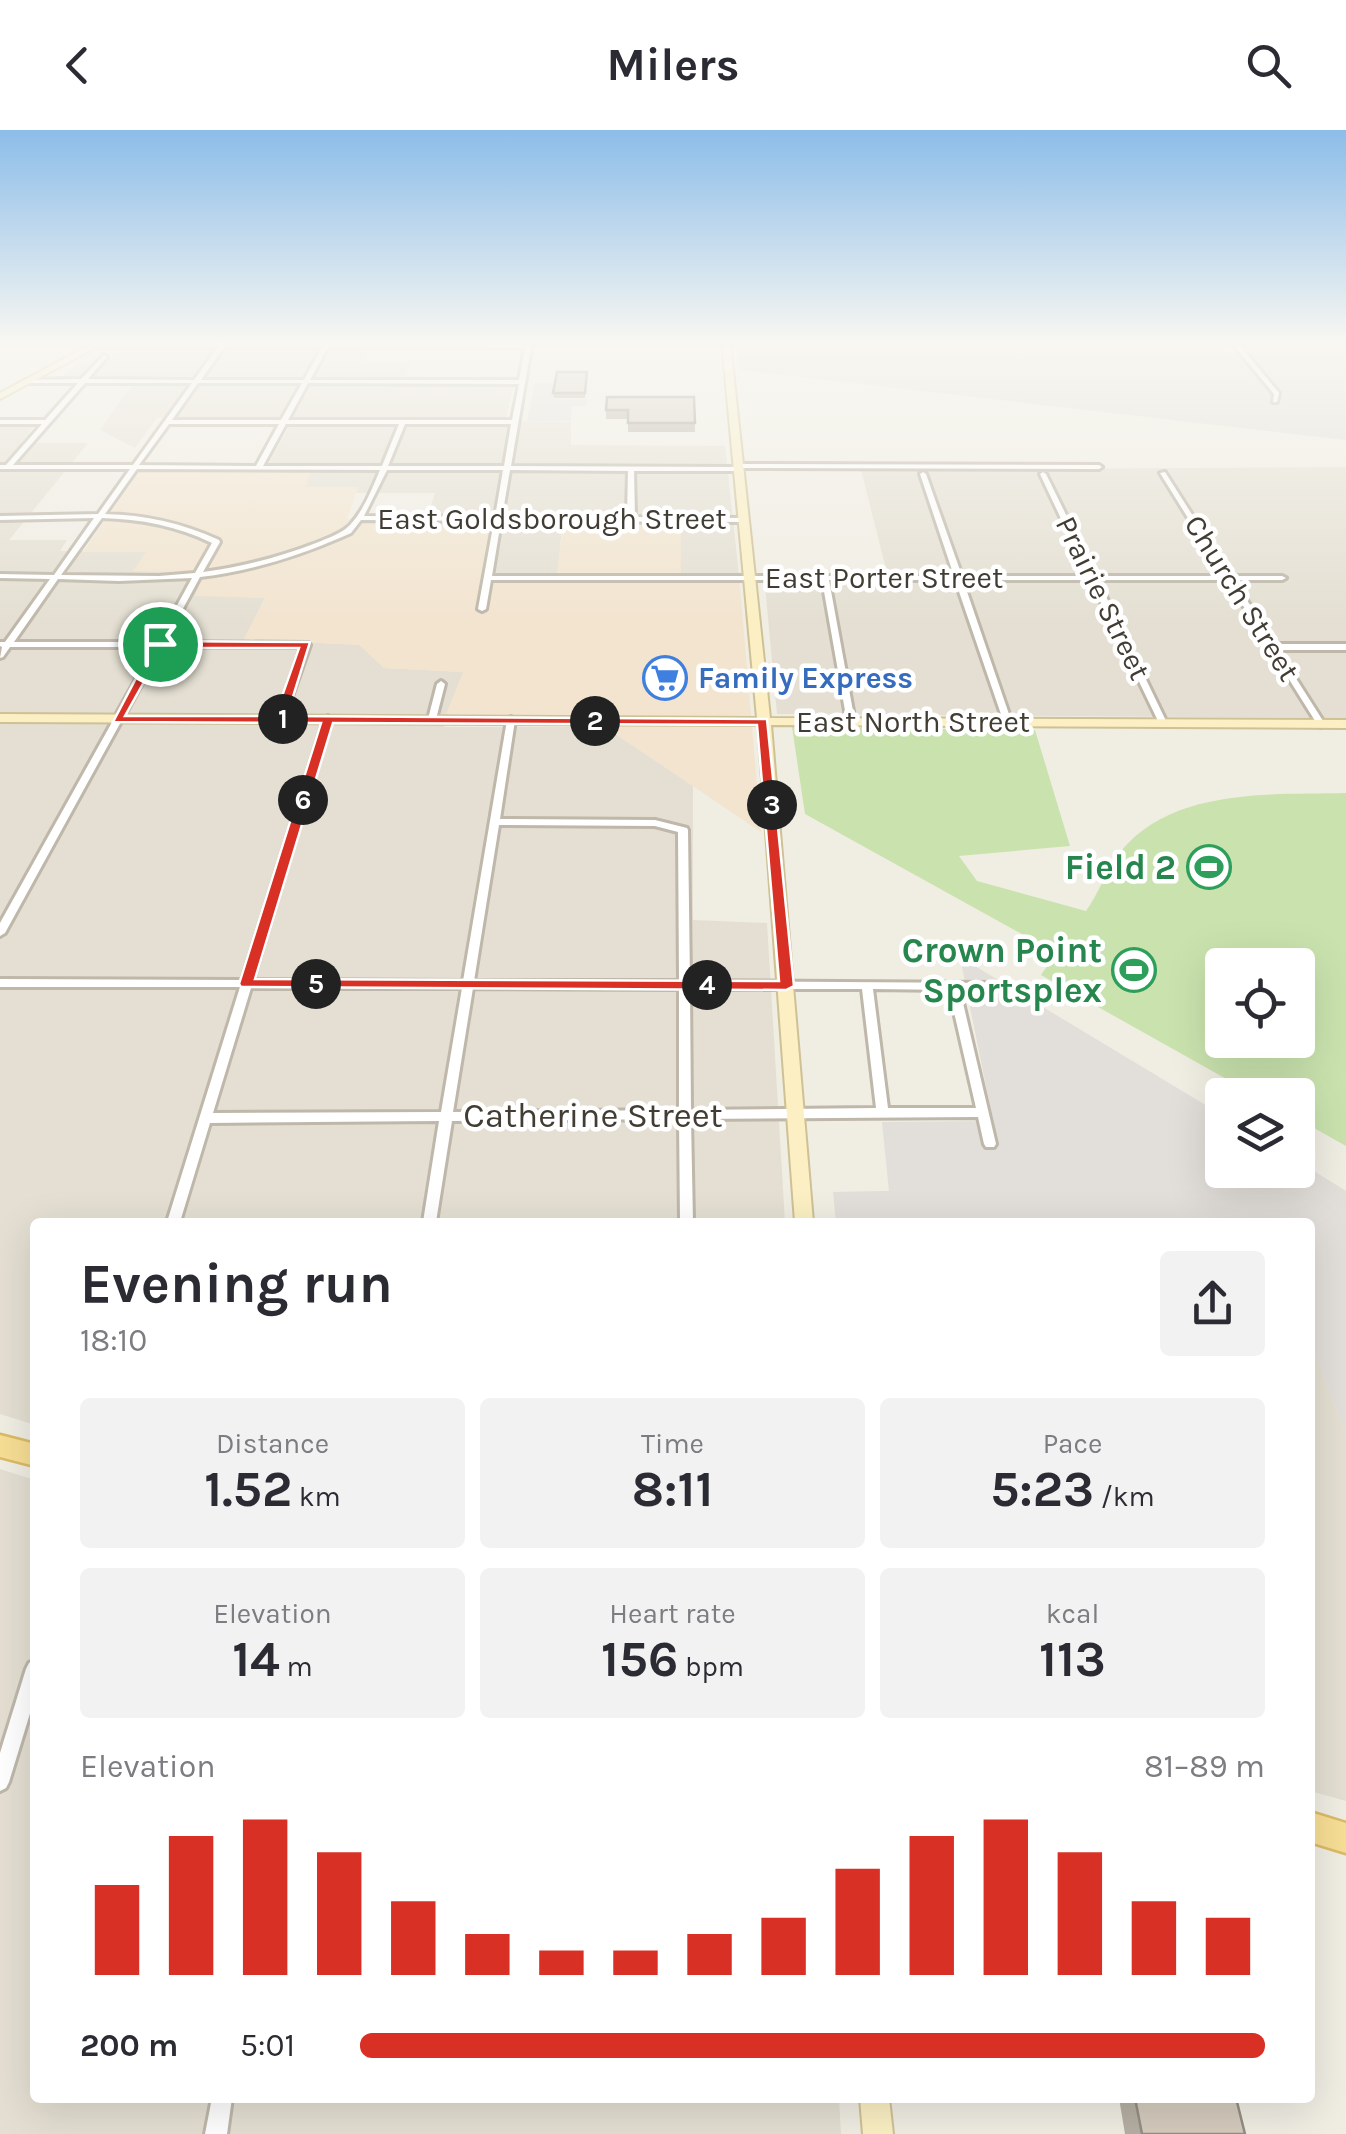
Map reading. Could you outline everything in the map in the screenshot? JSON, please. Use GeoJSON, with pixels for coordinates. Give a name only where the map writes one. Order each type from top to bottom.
{"type":"FeatureCollection","features":[{"type":"Feature","properties":{"kind":"main road"},"geometry":{"type":"LineString","coordinates":[[0,1446],[30,1454]]}},
{"type":"Feature","properties":{"kind":"main road"},"geometry":{"type":"LineString","coordinates":[[1315,1829],[1346,1838]]}},
{"type":"Feature","properties":{"kind":"street"},"geometry":{"type":"LineString","coordinates":[[0,475],[34,436]]}},
{"type":"Feature","properties":{"kind":"street"},"geometry":{"type":"LineString","coordinates":[[0,654],[157,436]]}},
{"type":"Feature","properties":{"kind":"street"},"geometry":{"type":"LineString","coordinates":[[258,468],[276,436]]}},
{"type":"Feature","properties":{"kind":"street"},"geometry":{"type":"LineString","coordinates":[[0,576],[235,574],[302,552],[348,531],[360,518],[397,436]]}},
{"type":"Feature","properties":{"kind":"street"},"geometry":{"type":"LineString","coordinates":[[482,609],[512,436]]}},
{"type":"Feature","properties":{"kind":"street"},"geometry":{"type":"LineString","coordinates":[[735,436],[804,1218]]}},
{"type":"Feature","properties":{"kind":"street"},"geometry":{"type":"LineString","coordinates":[[4,467],[1099,467]]}},
{"type":"Feature","properties":{"kind":"street"},"geometry":{"type":"LineString","coordinates":[[631,469],[631,520]]}},
{"type":"Feature","properties":{"kind":"street","name":"Church Street"},"geometry":{"type":"LineString","coordinates":[[1163,473],[1321,724]]}},
{"type":"Feature","properties":{"kind":"street"},"geometry":{"type":"LineString","coordinates":[[923,474],[1008,723]]}},
{"type":"Feature","properties":{"kind":"street","name":"Prairie Street"},"geometry":{"type":"LineString","coordinates":[[1044,474],[1164,723]]}},
{"type":"Feature","properties":{"kind":"street"},"geometry":{"type":"LineString","coordinates":[[0,518],[160,521],[216,542],[0,933]]}},
{"type":"Feature","properties":{"kind":"street","name":"East Goldsborough Street"},"geometry":{"type":"LineString","coordinates":[[360,518],[743,520]]}},
{"type":"Feature","properties":{"kind":"street","name":"East Porter Street"},"geometry":{"type":"LineString","coordinates":[[487,578],[1282,578]]}},
{"type":"Feature","properties":{"kind":"street"},"geometry":{"type":"LineString","coordinates":[[825,578],[851,722]]}},
{"type":"Feature","properties":{"kind":"street"},"geometry":{"type":"LineString","coordinates":[[4,644],[306,645],[280,719]]}},
{"type":"Feature","properties":{"kind":"street"},"geometry":{"type":"LineString","coordinates":[[1272,647],[1346,648]]}},
{"type":"Feature","properties":{"kind":"street"},"geometry":{"type":"LineString","coordinates":[[432,720],[441,684]]}},
{"type":"Feature","properties":{"kind":"street","name":"East North Street"},"geometry":{"type":"LineString","coordinates":[[0,718],[1346,724]]}},
{"type":"Feature","properties":{"kind":"street"},"geometry":{"type":"LineString","coordinates":[[174,1218],[328,719]]}},
{"type":"Feature","properties":{"kind":"street"},"geometry":{"type":"LineString","coordinates":[[430,1218],[510,720]]}},
{"type":"Feature","properties":{"kind":"street"},"geometry":{"type":"LineString","coordinates":[[495,822],[678,826],[684,837],[686,1218]]}},
{"type":"Feature","properties":{"kind":"street"},"geometry":{"type":"LineString","coordinates":[[0,983],[989,986]]}},
{"type":"Feature","properties":{"kind":"street"},"geometry":{"type":"LineString","coordinates":[[867,986],[883,1114]]}},
{"type":"Feature","properties":{"kind":"street"},"geometry":{"type":"LineString","coordinates":[[954,986],[990,1144]]}},
{"type":"Feature","properties":{"kind":"street","name":"Catherine Street"},"geometry":{"type":"LineString","coordinates":[[206,1118],[981,1112]]}},
{"type":"Feature","properties":{"kind":"street"},"geometry":{"type":"LineString","coordinates":[[0,1782],[30,1685]]}},
{"type":"Feature","properties":{"kind":"street"},"geometry":{"type":"LineString","coordinates":[[216,2134],[221,2103]]}},
{"type":"Feature","properties":{"kind":"street"},"geometry":{"type":"LineString","coordinates":[[876,2103],[878,2134]]}},
{"type":"Feature","properties":{"kind":"shaded area"},"geometry":{"type":"Polygon","coordinates":[[[0,436],[27,436],[21,443],[88,443],[9,540],[67,540],[60,551],[147,552],[134,571],[205,572],[196,595],[265,598],[244,639],[360,645],[384,668],[464,672],[444,727],[605,727],[693,786],[693,920],[767,923],[785,1218],[30,1218],[30,1423],[0,1414],[0,436]]]}},
{"type":"Feature","properties":{"kind":"shaded area"},"geometry":{"type":"Polygon","coordinates":[[[111,436],[144,436],[135,448],[111,436]]]}},
{"type":"Feature","properties":{"kind":"shaded area"},"geometry":{"type":"Polygon","coordinates":[[[284,436],[571,436],[571,445],[725,446],[739,575],[680,574],[681,524],[562,525],[558,573],[483,573],[493,523],[426,521],[435,493],[356,493],[357,487],[305,487],[310,471],[265,470],[284,436]]]}},
{"type":"Feature","properties":{"kind":"shaded area"},"geometry":{"type":"Polygon","coordinates":[[[1307,436],[1346,436],[1346,440],[1307,436]]]}},
{"type":"Feature","properties":{"kind":"shaded area"},"geometry":{"type":"Polygon","coordinates":[[[1346,467],[1346,718],[777,714],[764,575],[887,573],[861,470],[1346,467]]]}},
{"type":"Feature","properties":{"kind":"shaded area"},"geometry":{"type":"Polygon","coordinates":[[[140,470],[311,471],[305,487],[358,487],[347,519],[494,523],[484,573],[557,573],[563,524],[681,524],[681,574],[739,575],[761,832],[589,716],[446,714],[463,672],[384,668],[359,645],[244,639],[265,598],[195,596],[204,572],[133,571],[146,552],[83,552],[140,470]]]}},
{"type":"Feature","properties":{"kind":"shaded area"},"geometry":{"type":"Polygon","coordinates":[[[960,957],[1205,1105],[1205,1188],[1315,1188],[1315,1172],[1346,1191],[1346,1436],[1315,1351],[1315,1218],[836,1218],[833,1192],[889,1191],[882,1122],[993,1121],[960,957]]]}},
{"type":"Feature","properties":{"kind":"shaded area"},"geometry":{"type":"Polygon","coordinates":[[[1315,1351],[1346,1436],[1346,1801],[1315,1792],[1315,1351]]]}},
{"type":"Feature","properties":{"kind":"shaded area"},"geometry":{"type":"Polygon","coordinates":[[[0,1469],[30,1478],[30,2103],[839,2103],[841,2134],[0,2134],[0,1469]]]}},
{"type":"Feature","properties":{"kind":"green space"},"geometry":{"type":"Polygon","coordinates":[[[792,727],[1035,730],[1070,846],[959,856],[977,881],[1086,911],[1121,851],[1143,830],[1168,815],[1196,805],[1256,795],[1346,793],[1346,1146],[1315,1129],[1315,1078],[1225,1078],[1041,975],[1056,953],[805,814],[792,727]]]}},
{"type":"Feature","properties":{"kind":"building"},"geometry":{"type":"Polygon","coordinates":[[[1136,2103],[1237,2103],[1245,2134],[1142,2134],[1136,2103]]]}},
{"type":"Feature","properties":{"kind":"place","name":"Family Express"},"geometry":{"type":"Point","coordinates":[665,678]}},
{"type":"Feature","properties":{"kind":"place","name":"Field 2"},"geometry":{"type":"Point","coordinates":[1209,867]}},
{"type":"Feature","properties":{"kind":"place","name":"Crown Point Sportsplex"},"geometry":{"type":"Point","coordinates":[1134,970]}},
{"type":"Feature","properties":{"kind":"route"},"geometry":{"type":"LineString","coordinates":[[160,644],[118,719],[280,719],[328,719],[246,984],[786,986],[763,722],[328,719],[280,719],[306,645],[160,644]]}}]}
